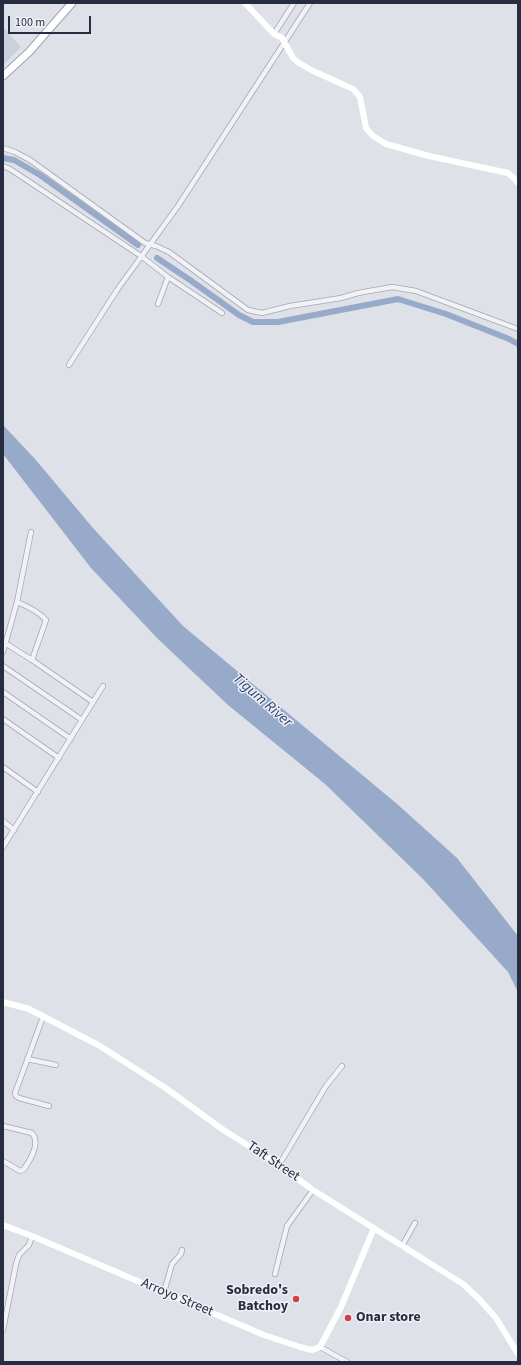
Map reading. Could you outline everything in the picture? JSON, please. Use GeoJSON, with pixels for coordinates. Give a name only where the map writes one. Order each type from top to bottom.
{"type":"FeatureCollection","features":[{"type":"Feature","properties":{"kind":"main road"},"geometry":{"type":"LineString","coordinates":[[3,76],[29,52],[72,3]]}},
{"type":"Feature","properties":{"kind":"street"},"geometry":{"type":"LineString","coordinates":[[245,3],[274,34],[282,38],[293,58],[299,63],[353,89],[360,97],[366,128],[369,133],[380,141],[429,156],[508,173],[518,183]]}},
{"type":"Feature","properties":{"kind":"street"},"geometry":{"type":"LineString","coordinates":[[274,34],[294,3]]}},
{"type":"Feature","properties":{"kind":"street"},"geometry":{"type":"LineString","coordinates":[[69,365],[149,244],[178,206],[310,3]]}},
{"type":"Feature","properties":{"kind":"street"},"geometry":{"type":"LineString","coordinates":[[3,148],[15,152],[30,160],[145,243],[169,252],[241,306],[254,312],[262,313],[296,304],[341,298],[358,293],[392,287],[416,291],[518,329]]}},
{"type":"Feature","properties":{"kind":"street"},"geometry":{"type":"LineString","coordinates":[[3,166],[10,169],[141,256],[168,277],[222,313]]}},
{"type":"Feature","properties":{"kind":"street"},"geometry":{"type":"LineString","coordinates":[[158,304],[168,277]]}},
{"type":"Feature","properties":{"kind":"street"},"geometry":{"type":"LineString","coordinates":[[3,652],[16,602],[31,532]]}},
{"type":"Feature","properties":{"kind":"street"},"geometry":{"type":"LineString","coordinates":[[16,602],[28,607],[46,620],[32,660]]}},
{"type":"Feature","properties":{"kind":"street"},"geometry":{"type":"LineString","coordinates":[[5,643],[93,702]]}},
{"type":"Feature","properties":{"kind":"street"},"geometry":{"type":"LineString","coordinates":[[3,666],[82,720]]}},
{"type":"Feature","properties":{"kind":"street"},"geometry":{"type":"LineString","coordinates":[[3,848],[103,686]]}},
{"type":"Feature","properties":{"kind":"street"},"geometry":{"type":"LineString","coordinates":[[3,692],[71,739]]}},
{"type":"Feature","properties":{"kind":"street"},"geometry":{"type":"LineString","coordinates":[[3,719],[59,758]]}},
{"type":"Feature","properties":{"kind":"street"},"geometry":{"type":"LineString","coordinates":[[3,767],[38,792]]}},
{"type":"Feature","properties":{"kind":"street"},"geometry":{"type":"LineString","coordinates":[[3,822],[14,830]]}},
{"type":"Feature","properties":{"kind":"street","name":"Taft Street"},"geometry":{"type":"LineString","coordinates":[[3,1002],[29,1009],[100,1046],[167,1089],[222,1129],[279,1165],[314,1190],[463,1284],[496,1318],[518,1354]]}},
{"type":"Feature","properties":{"kind":"street"},"geometry":{"type":"LineString","coordinates":[[43,1017],[15,1093],[16,1096],[49,1106]]}},
{"type":"Feature","properties":{"kind":"street"},"geometry":{"type":"LineString","coordinates":[[27,1059],[56,1065]]}},
{"type":"Feature","properties":{"kind":"street"},"geometry":{"type":"LineString","coordinates":[[279,1165],[326,1086],[342,1066]]}},
{"type":"Feature","properties":{"kind":"street"},"geometry":{"type":"LineString","coordinates":[[3,1126],[32,1133],[35,1136],[35,1140],[34,1150],[24,1170],[20,1171],[3,1161]]}},
{"type":"Feature","properties":{"kind":"street"},"geometry":{"type":"LineString","coordinates":[[275,1274],[287,1226],[314,1190]]}},
{"type":"Feature","properties":{"kind":"street"},"geometry":{"type":"LineString","coordinates":[[402,1246],[414,1223]]}},
{"type":"Feature","properties":{"kind":"street","name":"Arroyo Street"},"geometry":{"type":"LineString","coordinates":[[3,1225],[274,1338],[312,1350],[320,1347]]}},
{"type":"Feature","properties":{"kind":"street"},"geometry":{"type":"LineString","coordinates":[[347,1362],[320,1347],[341,1307],[374,1228]]}},
{"type":"Feature","properties":{"kind":"street"},"geometry":{"type":"LineString","coordinates":[[3,1330],[16,1264],[19,1256],[28,1245],[32,1236]]}},
{"type":"Feature","properties":{"kind":"street"},"geometry":{"type":"LineString","coordinates":[[164,1292],[172,1264],[181,1254],[182,1250]]}},
{"type":"Feature","properties":{"kind":"shaded area"},"geometry":{"type":"Polygon","coordinates":[[[3,27],[21,47],[3,65],[3,27]]]}},
{"type":"Feature","properties":{"kind":"water","name":"Tigum River"},"geometry":{"type":"Polygon","coordinates":[[[3,425],[35,459],[93,528],[183,626],[396,803],[457,858],[518,936],[518,992],[508,972],[423,879],[325,784],[228,705],[158,639],[91,568],[3,454],[3,425]]]}},
{"type":"Feature","properties":{"kind":"waterway"},"geometry":{"type":"LineString","coordinates":[[3,158],[14,160],[40,175],[138,245]]}},
{"type":"Feature","properties":{"kind":"waterway"},"geometry":{"type":"LineString","coordinates":[[157,258],[239,315],[253,322],[278,322],[398,299],[446,314],[518,344]]}},
{"type":"Feature","properties":{"kind":"place","name":"Sobredo's Batchoy"},"geometry":{"type":"Point","coordinates":[296,1299]}},
{"type":"Feature","properties":{"kind":"place","name":"Onar store"},"geometry":{"type":"Point","coordinates":[348,1318]}}]}
